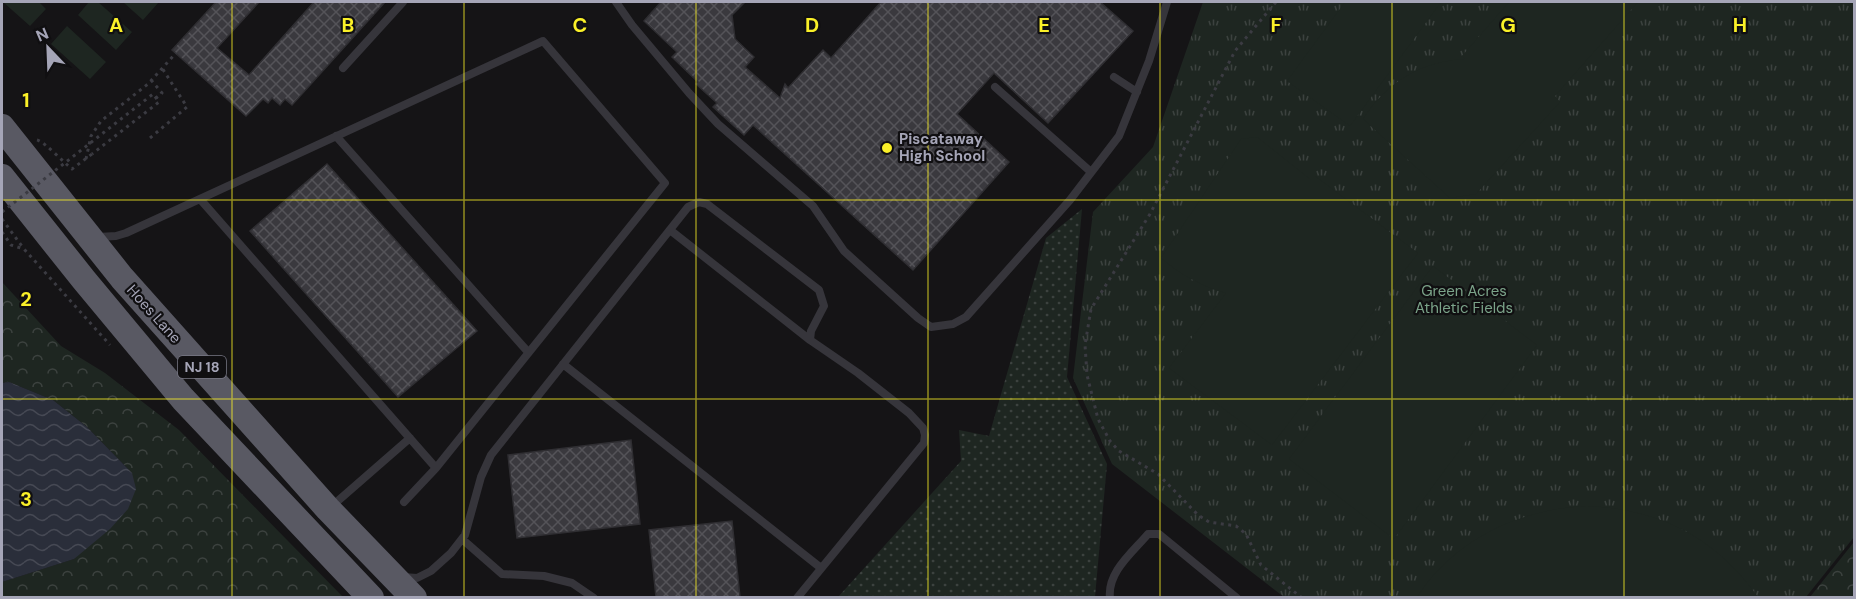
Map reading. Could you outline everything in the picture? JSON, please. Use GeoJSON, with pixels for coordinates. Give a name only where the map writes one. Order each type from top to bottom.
{"type":"FeatureCollection","features":[{"type":"Feature","properties":{"kind":"highway","name":"Hoes Lane"},"geometry":{"type":"LineString","coordinates":[[2,127],[122,278],[328,508],[414,597]]}},
{"type":"Feature","properties":{"kind":"highway","name":"Hoes Lane"},"geometry":{"type":"LineString","coordinates":[[2,177],[183,399],[371,597]]}},
{"type":"Feature","properties":{"kind":"lane"},"geometry":{"type":"LineString","coordinates":[[343,68],[403,2]]}},
{"type":"Feature","properties":{"kind":"lane"},"geometry":{"type":"LineString","coordinates":[[616,2],[632,25],[718,124],[813,206],[844,252],[931,327],[952,324],[966,317],[1070,200],[1119,136],[1149,61],[1167,2]]}},
{"type":"Feature","properties":{"kind":"lane"},"geometry":{"type":"LineString","coordinates":[[86,234],[100,237],[116,236],[543,41],[665,183],[436,468],[404,502]]}},
{"type":"Feature","properties":{"kind":"lane"},"geometry":{"type":"LineString","coordinates":[[1114,77],[1137,92]]}},
{"type":"Feature","properties":{"kind":"lane"},"geometry":{"type":"LineString","coordinates":[[995,87],[1091,172]]}},
{"type":"Feature","properties":{"kind":"lane"},"geometry":{"type":"LineString","coordinates":[[336,136],[528,352]]}},
{"type":"Feature","properties":{"kind":"lane"},"geometry":{"type":"LineString","coordinates":[[200,199],[436,468]]}},
{"type":"Feature","properties":{"kind":"lane"},"geometry":{"type":"LineString","coordinates":[[394,577],[417,578],[431,571],[451,553],[465,535],[481,477],[491,455],[688,207],[699,202],[706,204],[819,290],[824,306],[811,331],[810,340]]}},
{"type":"Feature","properties":{"kind":"lane"},"geometry":{"type":"LineString","coordinates":[[670,230],[810,340],[858,372],[909,413],[923,428],[924,443],[797,597]]}},
{"type":"Feature","properties":{"kind":"lane"},"geometry":{"type":"LineString","coordinates":[[563,364],[821,568]]}},
{"type":"Feature","properties":{"kind":"lane"},"geometry":{"type":"LineString","coordinates":[[328,508],[410,438]]}},
{"type":"Feature","properties":{"kind":"lane"},"geometry":{"type":"LineString","coordinates":[[1110,597],[1108,588],[1112,576],[1148,534],[1159,534],[1238,597]]}},
{"type":"Feature","properties":{"kind":"lane"},"geometry":{"type":"LineString","coordinates":[[462,539],[502,574],[544,576],[572,583],[594,597]]}},
{"type":"Feature","properties":{"kind":"path"},"geometry":{"type":"LineString","coordinates":[[1276,2],[1235,51],[1150,214],[1091,309],[1085,345],[1087,375],[1098,419],[1110,441],[1119,451],[1158,474],[1198,515],[1209,522],[1236,526],[1246,534],[1261,566],[1302,597]]}},
{"type":"Feature","properties":{"kind":"path"},"geometry":{"type":"LineString","coordinates":[[86,159],[90,136],[101,121],[151,80],[176,53]]}},
{"type":"Feature","properties":{"kind":"path"},"geometry":{"type":"LineString","coordinates":[[150,138],[187,107],[162,68]]}},
{"type":"Feature","properties":{"kind":"path"},"geometry":{"type":"LineString","coordinates":[[151,80],[162,93],[156,98]]}},
{"type":"Feature","properties":{"kind":"path"},"geometry":{"type":"LineString","coordinates":[[2,212],[153,94],[159,102],[72,169],[56,156],[43,141],[32,140]]}},
{"type":"Feature","properties":{"kind":"path"},"geometry":{"type":"LineString","coordinates":[[2,219],[24,249]]}},
{"type":"Feature","properties":{"kind":"green space"},"geometry":{"type":"Polygon","coordinates":[[[3,2],[39,2],[46,9],[30,26],[3,2]]]}},
{"type":"Feature","properties":{"kind":"green space"},"geometry":{"type":"Polygon","coordinates":[[[89,2],[98,2],[132,32],[116,50],[78,15],[89,2]]]}},
{"type":"Feature","properties":{"kind":"green space"},"geometry":{"type":"Polygon","coordinates":[[[123,2],[159,2],[143,20],[123,2]]]}},
{"type":"Feature","properties":{"kind":"green space","name":"Green Acres Athletic Fields"},"geometry":{"type":"Polygon","coordinates":[[[1203,2],[1854,2],[1854,537],[1806,597],[1284,597],[1112,464],[1073,378],[1093,212],[1153,147],[1203,2]]]}},
{"type":"Feature","properties":{"kind":"green space"},"geometry":{"type":"Polygon","coordinates":[[[1345,2],[1441,2],[1350,126],[1287,81],[1345,2]]]}},
{"type":"Feature","properties":{"kind":"green space"},"geometry":{"type":"Polygon","coordinates":[[[1509,2],[1638,2],[1555,96],[1560,102],[1476,194],[1450,198],[1363,119],[1382,95],[1406,76],[1434,64],[1465,59],[1462,56],[1509,2]]]}},
{"type":"Feature","properties":{"kind":"green space"},"geometry":{"type":"Polygon","coordinates":[[[67,26],[106,62],[90,79],[51,44],[67,26]]]}},
{"type":"Feature","properties":{"kind":"green space"},"geometry":{"type":"Polygon","coordinates":[[[1257,137],[1311,180],[1315,176],[1418,253],[1272,445],[1169,368],[1226,293],[1192,279],[1161,258],[1241,139],[1257,137]]]}},
{"type":"Feature","properties":{"kind":"green space"},"geometry":{"type":"Polygon","coordinates":[[[1082,209],[1067,377],[1107,464],[1095,597],[838,597],[961,461],[959,430],[989,436],[1046,238],[1082,209]]]}},
{"type":"Feature","properties":{"kind":"green space"},"geometry":{"type":"Polygon","coordinates":[[[1433,266],[1537,345],[1394,539],[1289,459],[1433,266]]]}},
{"type":"Feature","properties":{"kind":"green space"},"geometry":{"type":"Polygon","coordinates":[[[2,282],[61,346],[105,373],[179,430],[343,597],[2,597],[2,582],[74,559],[132,473],[87,427],[53,400],[9,382],[2,383],[2,282]]]}},
{"type":"Feature","properties":{"kind":"green space"},"geometry":{"type":"Polygon","coordinates":[[[1587,506],[1639,513],[1684,530],[1724,558],[1758,597],[1417,597],[1450,559],[1491,531],[1537,513],[1587,506]]]}},
{"type":"Feature","properties":{"kind":"green space"},"geometry":{"type":"Polygon","coordinates":[[[1854,542],[1854,597],[1810,597],[1854,542]]]}},
{"type":"Feature","properties":{"kind":"water"},"geometry":{"type":"Polygon","coordinates":[[[9,382],[53,400],[87,427],[132,473],[136,489],[128,509],[110,529],[74,559],[2,582],[2,383],[9,382]]]}},
{"type":"Feature","properties":{"kind":"building"},"geometry":{"type":"Polygon","coordinates":[[[216,2],[259,2],[217,48],[249,75],[314,2],[385,2],[292,105],[285,99],[280,105],[272,98],[268,103],[263,99],[246,116],[172,50],[216,2]]]}},
{"type":"Feature","properties":{"kind":"building","name":"Piscataway High School"},"geometry":{"type":"Polygon","coordinates":[[[661,2],[745,2],[732,15],[735,39],[754,57],[745,67],[780,98],[785,84],[788,88],[823,50],[831,58],[881,2],[1100,2],[1133,31],[1048,123],[994,73],[957,114],[1009,162],[913,270],[753,125],[744,135],[713,107],[717,103],[672,57],[677,52],[644,21],[661,2]]]}},
{"type":"Feature","properties":{"kind":"building"},"geometry":{"type":"Polygon","coordinates":[[[327,164],[477,331],[398,397],[250,231],[327,164]]]}},
{"type":"Feature","properties":{"kind":"building"},"geometry":{"type":"Polygon","coordinates":[[[631,440],[640,524],[517,538],[508,455],[631,440]]]}},
{"type":"Feature","properties":{"kind":"building"},"geometry":{"type":"Polygon","coordinates":[[[732,521],[740,597],[656,597],[649,530],[732,521]]]}},
{"type":"Feature","properties":{"kind":"place","name":"Piscataway High School"},"geometry":{"type":"Point","coordinates":[887,148]}}]}
